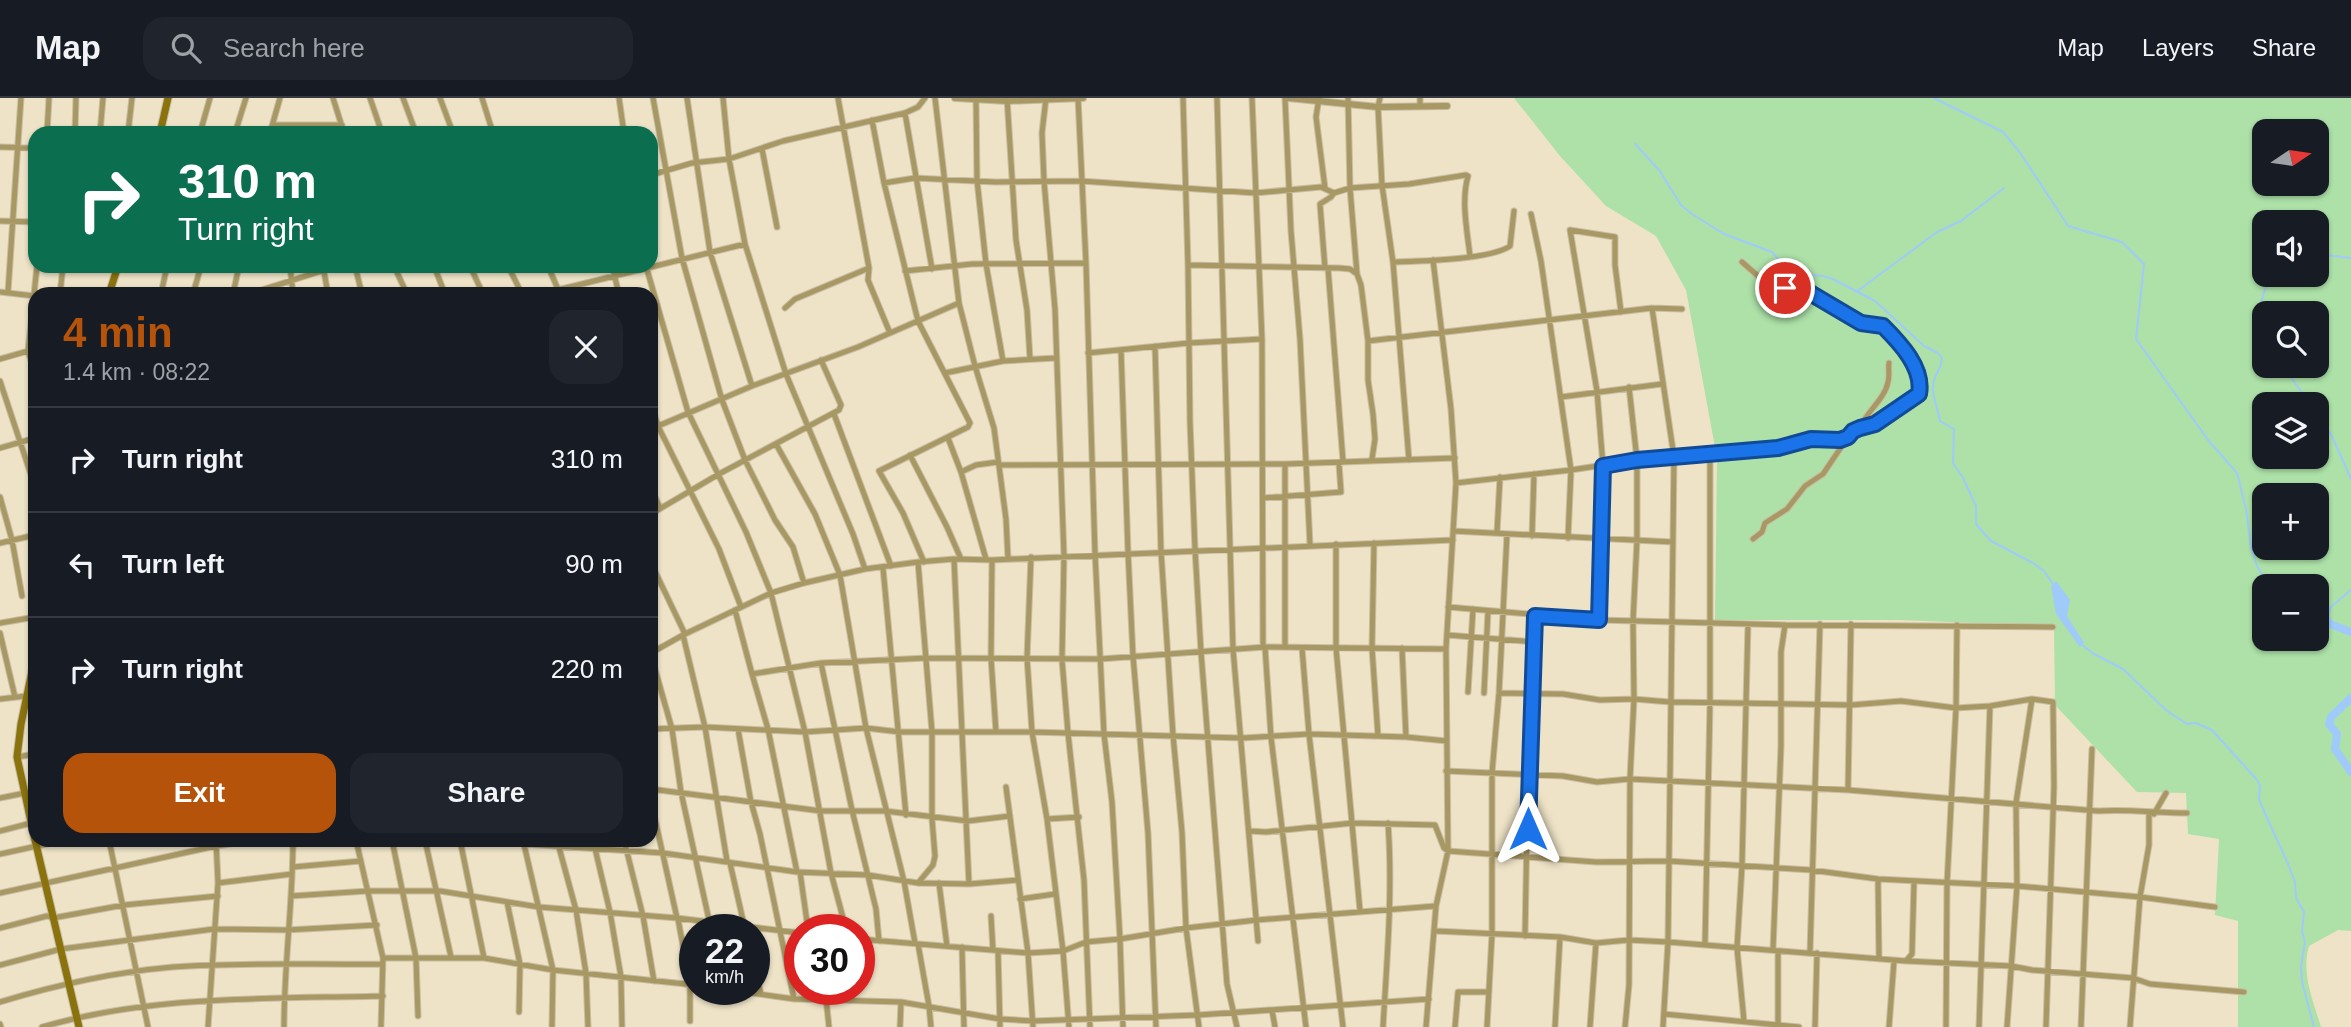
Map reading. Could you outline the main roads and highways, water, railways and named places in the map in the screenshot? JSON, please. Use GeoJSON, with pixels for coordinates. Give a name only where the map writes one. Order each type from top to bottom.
{"type":"FeatureCollection","features":[{"type":"Feature","properties":{"kind":"main road"},"geometry":{"type":"LineString","coordinates":[[162,126],[168,98]]}},
{"type":"Feature","properties":{"kind":"main road"},"geometry":{"type":"LineString","coordinates":[[28,687],[17,757],[28,806]]}},
{"type":"Feature","properties":{"kind":"main road"},"geometry":{"type":"LineString","coordinates":[[36,847],[79,1027]]}},
{"type":"Feature","properties":{"kind":"water"},"geometry":{"type":"Polygon","coordinates":[[[2056,581],[2070,600],[2067,616],[2084,643],[2080,647],[2056,614],[2051,586],[2056,581]]]}},
{"type":"Feature","properties":{"kind":"waterway"},"geometry":{"type":"LineString","coordinates":[[1934,98],[2003,132],[2021,154],[2068,226],[2122,242],[2144,264],[2136,339],[2208,440],[2237,473],[2246,509],[2251,548],[2262,574]]}},
{"type":"Feature","properties":{"kind":"waterway"},"geometry":{"type":"LineString","coordinates":[[1635,144],[1659,170],[1681,205],[1692,214],[1724,234],[1772,252],[1779,260],[1801,274],[1833,279],[1875,301],[1924,346],[1938,353],[1942,358],[1933,385],[1935,400],[1940,421],[1954,429],[1953,463],[1976,506],[1976,524],[1991,541],[2044,571],[2053,584]]}},
{"type":"Feature","properties":{"kind":"waterway"},"geometry":{"type":"LineString","coordinates":[[1856,292],[1937,232],[1961,221],[2004,188]]}},
{"type":"Feature","properties":{"kind":"waterway"},"geometry":{"type":"LineString","coordinates":[[2329,255],[2351,258]]}},
{"type":"Feature","properties":{"kind":"waterway"},"geometry":{"type":"LineString","coordinates":[[2261,301],[2266,287]]}},
{"type":"Feature","properties":{"kind":"waterway"},"geometry":{"type":"LineString","coordinates":[[2291,378],[2301,392]]}},
{"type":"Feature","properties":{"kind":"waterway"},"geometry":{"type":"LineString","coordinates":[[2329,432],[2351,479]]}},
{"type":"Feature","properties":{"kind":"waterway"},"geometry":{"type":"LineString","coordinates":[[2329,608],[2351,590]]}},
{"type":"Feature","properties":{"kind":"waterway"},"geometry":{"type":"LineString","coordinates":[[2329,623],[2351,632]]}},
{"type":"Feature","properties":{"kind":"waterway"},"geometry":{"type":"LineString","coordinates":[[2081,644],[2123,669],[2167,711],[2187,724],[2196,723],[2212,730],[2258,781],[2259,799],[2288,864],[2295,882],[2296,898],[2304,912],[2302,982],[2314,1027]]}},
{"type":"Feature","properties":{"kind":"waterway"},"geometry":{"type":"LineString","coordinates":[[2351,698],[2331,717],[2329,724],[2337,734],[2335,749],[2351,772]]}}]}
